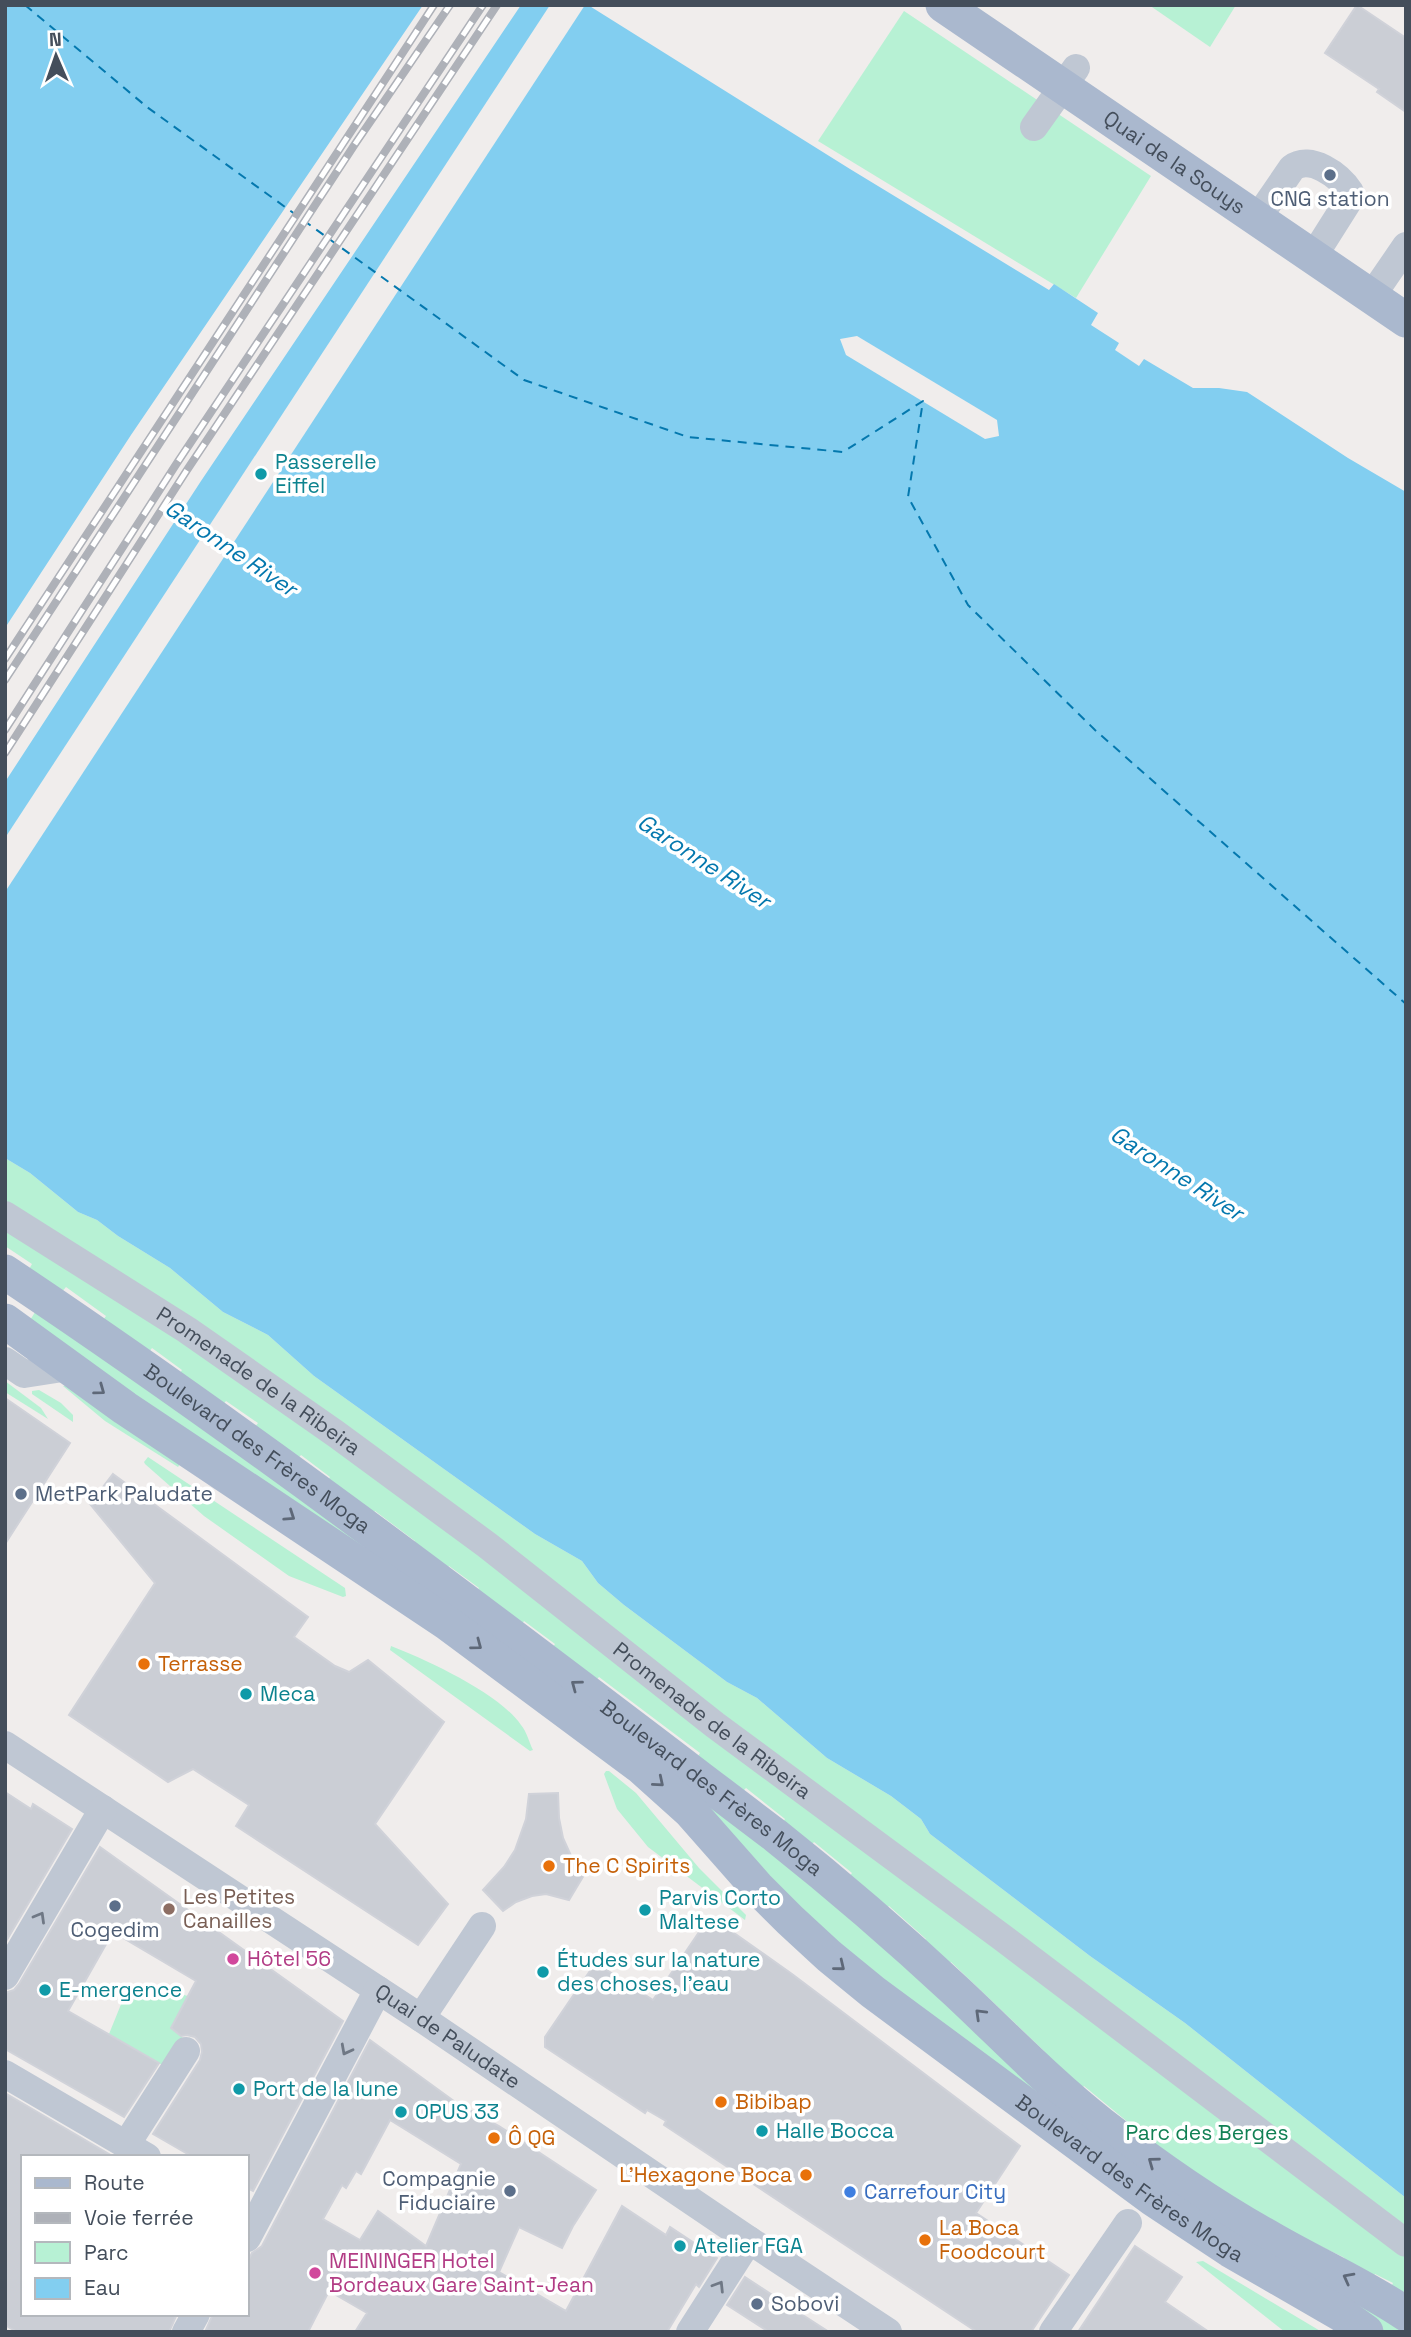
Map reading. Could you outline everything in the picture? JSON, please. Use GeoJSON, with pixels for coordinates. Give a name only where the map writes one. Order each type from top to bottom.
{"type":"FeatureCollection","features":[{"type":"Feature","properties":{"kind":"main road","name":"Quai de la Souys"},"geometry":{"type":"LineString","coordinates":[[943,5],[1070,78],[1319,248],[1387,290],[1406,320]]}},
{"type":"Feature","properties":{"kind":"main road","name":"Quai de la Souys"},"geometry":{"type":"LineString","coordinates":[[984,5],[1070,78]]}},
{"type":"Feature","properties":{"kind":"main road","name":"Boulevard des Frères Moga"},"geometry":{"type":"LineString","coordinates":[[5,1272],[136,1360],[349,1515],[776,1836],[860,1903],[1098,2122],[1234,2217],[1350,2279],[1406,2314]]}},
{"type":"Feature","properties":{"kind":"main road","name":"Boulevard des Frères Moga"},"geometry":{"type":"LineString","coordinates":[[5,1321],[187,1450],[282,1510],[447,1623],[641,1767],[690,1811],[790,1920],[873,1992],[1153,2199],[1230,2250],[1341,2314],[1366,2332]]}},
{"type":"Feature","properties":{"kind":"street"},"geometry":{"type":"LineString","coordinates":[[1034,127],[1070,78]]}},
{"type":"Feature","properties":{"kind":"street"},"geometry":{"type":"LineString","coordinates":[[1264,210],[1292,168],[1299,163],[1313,163],[1346,184],[1350,192],[1349,200],[1319,248]]}},
{"type":"Feature","properties":{"kind":"street"},"geometry":{"type":"LineString","coordinates":[[1387,290],[1406,246]]}},
{"type":"Feature","properties":{"kind":"street","name":"Promenade de la Ribeira"},"geometry":{"type":"LineString","coordinates":[[5,1215],[187,1330],[336,1434],[487,1545],[715,1725],[1406,2243]]}},
{"type":"Feature","properties":{"kind":"street"},"geometry":{"type":"LineString","coordinates":[[5,1288],[47,1300]]}},
{"type":"Feature","properties":{"kind":"street"},"geometry":{"type":"LineString","coordinates":[[5,1361],[24,1374],[69,1367]]}},
{"type":"Feature","properties":{"kind":"street","name":"Quai de Paludate"},"geometry":{"type":"LineString","coordinates":[[5,1745],[421,2018],[888,2332]]}},
{"type":"Feature","properties":{"kind":"street"},"geometry":{"type":"LineString","coordinates":[[5,1976],[103,1809]]}},
{"type":"Feature","properties":{"kind":"street"},"geometry":{"type":"LineString","coordinates":[[421,2018],[482,1926]]}},
{"type":"Feature","properties":{"kind":"street"},"geometry":{"type":"LineString","coordinates":[[250,2224],[378,1990]]}},
{"type":"Feature","properties":{"kind":"street"},"geometry":{"type":"LineString","coordinates":[[5,2074],[136,2151],[186,2051]]}},
{"type":"Feature","properties":{"kind":"street"},"geometry":{"type":"LineString","coordinates":[[1053,2332],[1128,2223]]}},
{"type":"Feature","properties":{"kind":"street"},"geometry":{"type":"LineString","coordinates":[[690,2332],[749,2240]]}},
{"type":"Feature","properties":{"kind":"street"},"geometry":{"type":"LineString","coordinates":[[186,2332],[195,2316]]}},
{"type":"Feature","properties":{"kind":"green space"},"geometry":{"type":"Polygon","coordinates":[[[1149,5],[1236,5],[1210,47],[1149,5]]]}},
{"type":"Feature","properties":{"kind":"green space"},"geometry":{"type":"Polygon","coordinates":[[[904,11],[1151,176],[1076,298],[818,141],[904,11]]]}},
{"type":"Feature","properties":{"kind":"green space","name":"Parc des Berges"},"geometry":{"type":"Polygon","coordinates":[[[5,1158],[30,1173],[78,1212],[97,1220],[170,1268],[223,1312],[268,1335],[314,1376],[535,1534],[582,1561],[598,1583],[624,1605],[727,1682],[757,1698],[827,1758],[891,1796],[921,1819],[930,1834],[1090,1956],[1185,2023],[1406,2198],[1406,2303],[1389,2291],[1393,2283],[1375,2274],[1370,2281],[1343,2257],[1220,2198],[1084,2086],[1078,2093],[1043,2050],[951,1962],[944,1968],[920,1946],[926,1939],[889,1906],[882,1913],[846,1881],[852,1873],[814,1842],[808,1849],[780,1827],[785,1819],[746,1788],[740,1794],[695,1761],[700,1753],[599,1677],[592,1685],[549,1653],[555,1644],[524,1621],[518,1630],[473,1597],[479,1588],[449,1566],[443,1574],[410,1549],[415,1541],[375,1511],[370,1518],[325,1485],[330,1477],[301,1455],[295,1462],[252,1431],[258,1423],[226,1401],[220,1408],[177,1377],[182,1370],[152,1348],[146,1356],[101,1323],[106,1316],[66,1287],[60,1294],[28,1271],[32,1264],[5,1246],[5,1158]]]}},
{"type":"Feature","properties":{"kind":"green space"},"geometry":{"type":"Polygon","coordinates":[[[37,1309],[519,1654],[27,1325],[37,1309]]]}},
{"type":"Feature","properties":{"kind":"green space"},"geometry":{"type":"Polygon","coordinates":[[[5,1381],[41,1408],[48,1419],[5,1392],[5,1381]]]}},
{"type":"Feature","properties":{"kind":"green space"},"geometry":{"type":"Polygon","coordinates":[[[74,1385],[182,1461],[178,1467],[105,1421],[63,1386],[74,1385]]]}},
{"type":"Feature","properties":{"kind":"green space"},"geometry":{"type":"Polygon","coordinates":[[[39,1390],[61,1403],[73,1415],[73,1422],[32,1394],[32,1391],[39,1390]]]}},
{"type":"Feature","properties":{"kind":"green space"},"geometry":{"type":"Polygon","coordinates":[[[148,1457],[345,1588],[346,1596],[289,1576],[204,1516],[145,1464],[148,1457]]]}},
{"type":"Feature","properties":{"kind":"green space"},"geometry":{"type":"Polygon","coordinates":[[[391,1646],[442,1669],[496,1701],[511,1713],[523,1728],[533,1750],[530,1751],[390,1650],[391,1646]]]}},
{"type":"Feature","properties":{"kind":"green space"},"geometry":{"type":"Polygon","coordinates":[[[623,1733],[899,1954],[1406,2328],[1406,2332],[1381,2332],[872,1979],[623,1733]]]}},
{"type":"Feature","properties":{"kind":"green space"},"geometry":{"type":"Polygon","coordinates":[[[606,1771],[636,1793],[699,1868],[746,1915],[745,1920],[648,1847],[617,1809],[604,1774],[606,1771]]]}},
{"type":"Feature","properties":{"kind":"green space"},"geometry":{"type":"Polygon","coordinates":[[[148,1986],[188,1996],[171,2028],[183,2038],[164,2066],[109,2034],[126,1992],[141,1995],[148,1986]]]}},
{"type":"Feature","properties":{"kind":"green space"},"geometry":{"type":"Polygon","coordinates":[[[1203,2261],[1322,2332],[1285,2332],[1196,2262],[1203,2261]]]}},
{"type":"Feature","properties":{"kind":"water","name":"Garonne River"},"geometry":{"type":"Polygon","coordinates":[[[5,5],[588,5],[1049,290],[1054,284],[1098,313],[1091,325],[1119,343],[1115,350],[1139,366],[1144,359],[1193,388],[1247,392],[1406,492],[1406,2198],[1185,2023],[1090,1956],[930,1834],[921,1819],[891,1796],[827,1758],[757,1698],[727,1682],[624,1605],[598,1583],[582,1561],[535,1534],[314,1376],[268,1335],[223,1312],[170,1268],[97,1220],[78,1212],[30,1173],[5,1158],[5,5]]]}},
{"type":"Feature","properties":{"kind":"pier"},"geometry":{"type":"Polygon","coordinates":[[[423,5],[521,5],[201,481],[5,782],[5,628],[131,435],[423,5]]]}},
{"type":"Feature","properties":{"kind":"pier","name":"Passerelle Eiffel"},"geometry":{"type":"Polygon","coordinates":[[[550,5],[585,5],[5,892],[5,838],[550,5]]]}},
{"type":"Feature","properties":{"kind":"pier"},"geometry":{"type":"Polygon","coordinates":[[[857,336],[997,420],[999,436],[985,439],[846,355],[840,339],[857,336]]]}},
{"type":"Feature","properties":{"kind":"building"},"geometry":{"type":"Polygon","coordinates":[[[1357,5],[1406,38],[1406,112],[1377,92],[1379,89],[1325,53],[1357,5]]]}},
{"type":"Feature","properties":{"kind":"building","name":"MetPark Paludate"},"geometry":{"type":"Polygon","coordinates":[[[5,1398],[70,1443],[5,1544],[5,1398]]]}},
{"type":"Feature","properties":{"kind":"building","name":"Meca"},"geometry":{"type":"Polygon","coordinates":[[[113,1474],[308,1617],[294,1637],[335,1666],[349,1672],[368,1660],[444,1722],[375,1824],[448,1904],[418,1945],[236,1826],[249,1805],[193,1769],[168,1782],[69,1715],[155,1583],[90,1504],[113,1474]]]}},
{"type":"Feature","properties":{"kind":"building"},"geometry":{"type":"Polygon","coordinates":[[[5,1792],[31,1809],[33,1804],[72,1829],[5,1943],[5,1792]]]}},
{"type":"Feature","properties":{"kind":"building"},"geometry":{"type":"Polygon","coordinates":[[[558,1793],[563,1838],[584,1875],[569,1900],[546,1894],[532,1896],[503,1911],[483,1890],[515,1850],[526,1819],[529,1794],[558,1793]]]}},
{"type":"Feature","properties":{"kind":"building"},"geometry":{"type":"Polygon","coordinates":[[[100,1847],[343,2021],[253,2191],[248,2188],[248,2155],[190,2155],[153,2134],[200,2060],[201,2044],[195,2037],[181,2036],[171,2028],[196,1981],[113,1932],[68,2011],[159,2063],[124,2117],[5,2049],[5,1993],[14,1990],[100,1847]]]}},
{"type":"Feature","properties":{"kind":"building","name":"Halle Bocca"},"geometry":{"type":"Polygon","coordinates":[[[710,1916],[792,1974],[1020,2146],[976,2213],[1069,2275],[1031,2332],[977,2332],[664,2125],[666,2121],[647,2110],[645,2113],[545,2047],[545,2037],[592,1968],[602,1967],[653,2000],[710,1916]]]}},
{"type":"Feature","properties":{"kind":"building"},"geometry":{"type":"Polygon","coordinates":[[[370,2040],[458,2104],[499,2126],[596,2190],[562,2248],[519,2227],[499,2272],[566,2311],[622,2206],[666,2235],[670,2227],[717,2258],[699,2287],[696,2284],[667,2332],[355,2332],[367,2313],[329,2291],[308,2332],[205,2332],[212,2316],[248,2316],[248,2261],[252,2253],[262,2246],[370,2040]],[[390,2120],[361,2174],[356,2171],[346,2188],[342,2185],[323,2219],[360,2240],[378,2211],[426,2246],[461,2164],[390,2120]]]}},
{"type":"Feature","properties":{"kind":"building"},"geometry":{"type":"Polygon","coordinates":[[[5,2093],[111,2155],[21,2155],[21,2316],[176,2316],[169,2332],[17,2332],[5,2325],[5,2093]]]}},
{"type":"Feature","properties":{"kind":"building"},"geometry":{"type":"Polygon","coordinates":[[[1135,2246],[1182,2277],[1165,2302],[1209,2332],[1078,2332],[1135,2246]]]}},
{"type":"Feature","properties":{"kind":"building"},"geometry":{"type":"Polygon","coordinates":[[[745,2277],[829,2332],[769,2332],[727,2305],[745,2277]]]}},
{"type":"Feature","properties":{"kind":"ferry route"},"geometry":{"type":"LineString","coordinates":[[25,5],[147,107],[524,380],[688,437],[843,452],[923,401],[908,497],[968,605],[1095,730],[1406,1004]]}},
{"type":"Feature","properties":{"kind":"railway"},"geometry":{"type":"LineString","coordinates":[[5,659],[434,5]]}},
{"type":"Feature","properties":{"kind":"railway"},"geometry":{"type":"LineString","coordinates":[[5,680],[355,144],[450,5]]}},
{"type":"Feature","properties":{"kind":"railway"},"geometry":{"type":"LineString","coordinates":[[5,730],[177,463],[483,5]]}},
{"type":"Feature","properties":{"kind":"railway"},"geometry":{"type":"LineString","coordinates":[[5,753],[187,470],[497,5]]}},
{"type":"Feature","properties":{"kind":"place","name":"CNG station"},"geometry":{"type":"Point","coordinates":[1330,175]}},
{"type":"Feature","properties":{"kind":"place","name":"Passerelle Eiffel"},"geometry":{"type":"Point","coordinates":[261,474]}},
{"type":"Feature","properties":{"kind":"place","name":"MetPark Paludate"},"geometry":{"type":"Point","coordinates":[21,1494]}},
{"type":"Feature","properties":{"kind":"place","name":"Terrasse"},"geometry":{"type":"Point","coordinates":[144,1664]}},
{"type":"Feature","properties":{"kind":"place","name":"Meca"},"geometry":{"type":"Point","coordinates":[246,1694]}},
{"type":"Feature","properties":{"kind":"place","name":"The C Spirits"},"geometry":{"type":"Point","coordinates":[549,1866]}},
{"type":"Feature","properties":{"kind":"place","name":"Cogedim"},"geometry":{"type":"Point","coordinates":[115,1906]}},
{"type":"Feature","properties":{"kind":"place","name":"Les Petites Canailles"},"geometry":{"type":"Point","coordinates":[169,1909]}},
{"type":"Feature","properties":{"kind":"place","name":"Parvis Corto Maltese"},"geometry":{"type":"Point","coordinates":[645,1910]}},
{"type":"Feature","properties":{"kind":"place","name":"Hôtel 56"},"geometry":{"type":"Point","coordinates":[233,1959]}},
{"type":"Feature","properties":{"kind":"place","name":"Études sur la nature des choses, l'eau"},"geometry":{"type":"Point","coordinates":[543,1972]}},
{"type":"Feature","properties":{"kind":"place","name":"E-mergence"},"geometry":{"type":"Point","coordinates":[45,1990]}},
{"type":"Feature","properties":{"kind":"place","name":"Port de la lune"},"geometry":{"type":"Point","coordinates":[239,2089]}},
{"type":"Feature","properties":{"kind":"place","name":"Bibibap"},"geometry":{"type":"Point","coordinates":[721,2102]}},
{"type":"Feature","properties":{"kind":"place","name":"OPUS 33"},"geometry":{"type":"Point","coordinates":[401,2112]}},
{"type":"Feature","properties":{"kind":"place","name":"Halle Bocca"},"geometry":{"type":"Point","coordinates":[762,2131]}},
{"type":"Feature","properties":{"kind":"place","name":"Ô QG"},"geometry":{"type":"Point","coordinates":[494,2138]}},
{"type":"Feature","properties":{"kind":"place","name":"L’Hexagone Boca"},"geometry":{"type":"Point","coordinates":[806,2175]}},
{"type":"Feature","properties":{"kind":"place","name":"Compagnie Fiduciaire"},"geometry":{"type":"Point","coordinates":[510,2191]}},
{"type":"Feature","properties":{"kind":"place","name":"Carrefour City"},"geometry":{"type":"Point","coordinates":[850,2192]}},
{"type":"Feature","properties":{"kind":"place","name":"La Boca Foodcourt"},"geometry":{"type":"Point","coordinates":[925,2240]}},
{"type":"Feature","properties":{"kind":"place","name":"Atelier FGA"},"geometry":{"type":"Point","coordinates":[680,2246]}},
{"type":"Feature","properties":{"kind":"place","name":"MEININGER Hotel Bordeaux Gare Saint-Jean"},"geometry":{"type":"Point","coordinates":[315,2273]}},
{"type":"Feature","properties":{"kind":"place","name":"Sobovi"},"geometry":{"type":"Point","coordinates":[757,2304]}}]}
